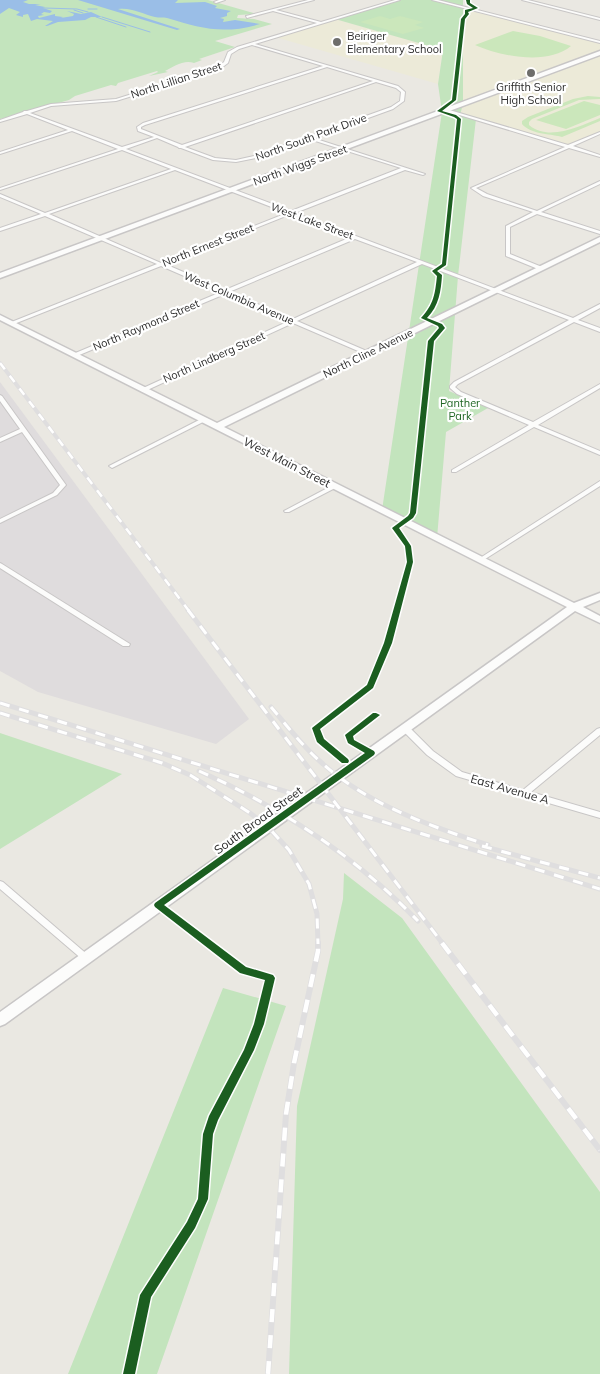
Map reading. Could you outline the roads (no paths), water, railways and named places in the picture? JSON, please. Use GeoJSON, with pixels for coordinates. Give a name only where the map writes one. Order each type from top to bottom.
{"type":"FeatureCollection","features":[{"type":"Feature","properties":{"kind":"street"},"geometry":{"type":"LineString","coordinates":[[247,17],[312,0]]}},
{"type":"Feature","properties":{"kind":"street","name":"North Lillian Street"},"geometry":{"type":"LineString","coordinates":[[0,121],[55,104],[102,102],[120,98],[217,69],[226,63],[230,52],[398,0]]}},
{"type":"Feature","properties":{"kind":"street"},"geometry":{"type":"LineString","coordinates":[[434,0],[600,42]]}},
{"type":"Feature","properties":{"kind":"street"},"geometry":{"type":"LineString","coordinates":[[526,1],[600,18]]}},
{"type":"Feature","properties":{"kind":"street"},"geometry":{"type":"LineString","coordinates":[[274,11],[320,24]]}},
{"type":"Feature","properties":{"kind":"street"},"geometry":{"type":"LineString","coordinates":[[252,44],[376,80]]}},
{"type":"Feature","properties":{"kind":"street","name":"North Wiggs Street"},"geometry":{"type":"LineString","coordinates":[[0,276],[600,53]]}},
{"type":"Feature","properties":{"kind":"street","name":"North South Park Drive"},"geometry":{"type":"LineString","coordinates":[[326,66],[138,128],[140,132],[214,159],[236,161],[255,158],[400,103],[403,95],[400,90],[376,80]]}},
{"type":"Feature","properties":{"kind":"street"},"geometry":{"type":"LineString","coordinates":[[180,147],[376,80]]}},
{"type":"Feature","properties":{"kind":"street"},"geometry":{"type":"LineString","coordinates":[[447,110],[600,156]]}},
{"type":"Feature","properties":{"kind":"street","name":"West Lake Street"},"geometry":{"type":"LineString","coordinates":[[25,112],[600,330]]}},
{"type":"Feature","properties":{"kind":"street"},"geometry":{"type":"LineString","coordinates":[[0,153],[72,130]]}},
{"type":"Feature","properties":{"kind":"street"},"geometry":{"type":"LineString","coordinates":[[600,133],[473,187],[473,189],[485,195],[600,233]]}},
{"type":"Feature","properties":{"kind":"street"},"geometry":{"type":"LineString","coordinates":[[316,136],[342,145],[345,148]]}},
{"type":"Feature","properties":{"kind":"street"},"geometry":{"type":"LineString","coordinates":[[0,189],[155,138]]}},
{"type":"Feature","properties":{"kind":"street"},"geometry":{"type":"LineString","coordinates":[[310,138],[423,174]]}},
{"type":"Feature","properties":{"kind":"street","name":"North Ernest Street"},"geometry":{"type":"LineString","coordinates":[[12,323],[405,168]]}},
{"type":"Feature","properties":{"kind":"street"},"geometry":{"type":"LineString","coordinates":[[0,230],[174,169]]}},
{"type":"Feature","properties":{"kind":"street"},"geometry":{"type":"LineString","coordinates":[[540,268],[511,258],[506,252],[508,226],[600,182]]}},
{"type":"Feature","properties":{"kind":"street","name":"West Columbia Avenue"},"geometry":{"type":"LineString","coordinates":[[0,195],[367,353]]}},
{"type":"Feature","properties":{"kind":"street","name":"North Raymond Street"},"geometry":{"type":"LineString","coordinates":[[75,355],[355,237]]}},
{"type":"Feature","properties":{"kind":"street","name":"North Cline Avenue"},"geometry":{"type":"LineString","coordinates":[[216,427],[600,239]]}},
{"type":"Feature","properties":{"kind":"street","name":"North Lindberg Street"},"geometry":{"type":"LineString","coordinates":[[143,390],[422,262]]}},
{"type":"Feature","properties":{"kind":"street"},"geometry":{"type":"LineString","coordinates":[[600,306],[456,383],[452,387],[459,393],[600,454]]}},
{"type":"Feature","properties":{"kind":"street","name":"West Main Street"},"geometry":{"type":"LineString","coordinates":[[0,317],[600,620]]}},
{"type":"Feature","properties":{"kind":"street"},"geometry":{"type":"LineString","coordinates":[[454,471],[600,386]]}},
{"type":"Feature","properties":{"kind":"street"},"geometry":{"type":"LineString","coordinates":[[0,397],[62,482],[61,489],[55,494],[0,521]]}},
{"type":"Feature","properties":{"kind":"street"},"geometry":{"type":"LineString","coordinates":[[112,466],[203,420]]}},
{"type":"Feature","properties":{"kind":"street"},"geometry":{"type":"LineString","coordinates":[[0,440],[24,429]]}},
{"type":"Feature","properties":{"kind":"street"},"geometry":{"type":"LineString","coordinates":[[480,560],[600,483]]}},
{"type":"Feature","properties":{"kind":"street"},"geometry":{"type":"LineString","coordinates":[[287,511],[334,486]]}},
{"type":"Feature","properties":{"kind":"street"},"geometry":{"type":"LineString","coordinates":[[0,565],[126,644]]}},
{"type":"Feature","properties":{"kind":"street","name":"South Broad Street"},"geometry":{"type":"LineString","coordinates":[[0,1020],[574,607],[600,596]]}},
{"type":"Feature","properties":{"kind":"street","name":"East Avenue A"},"geometry":{"type":"LineString","coordinates":[[405,728],[430,753],[459,774],[600,815]]}},
{"type":"Feature","properties":{"kind":"street"},"geometry":{"type":"LineString","coordinates":[[524,793],[600,731]]}},
{"type":"Feature","properties":{"kind":"street"},"geometry":{"type":"LineString","coordinates":[[0,884],[86,958]]}},
{"type":"Feature","properties":{"kind":"street"},"geometry":{"type":"LineString","coordinates":[[158,905],[243,970],[270,978]]}},
{"type":"Feature","properties":{"kind":"water"},"geometry":{"type":"Polygon","coordinates":[[[0,0],[28,0],[23,2],[41,4],[35,5],[52,11],[50,13],[44,12],[41,14],[44,15],[38,16],[39,18],[55,14],[55,16],[63,17],[61,18],[73,16],[74,14],[67,11],[81,14],[91,12],[102,17],[58,22],[45,26],[53,21],[37,19],[31,21],[28,14],[23,15],[23,17],[16,15],[20,12],[9,8],[0,14],[0,0]]]}},
{"type":"Feature","properties":{"kind":"water"},"geometry":{"type":"Polygon","coordinates":[[[78,0],[178,0],[175,3],[205,2],[217,6],[215,8],[231,11],[227,13],[227,16],[220,18],[224,19],[223,22],[235,20],[260,24],[234,29],[212,29],[132,10],[118,9],[180,29],[177,30],[78,0]]]}},
{"type":"Feature","properties":{"kind":"waterway"},"geometry":{"type":"LineString","coordinates":[[44,8],[77,9],[88,12]]}},
{"type":"Feature","properties":{"kind":"waterway"},"geometry":{"type":"LineString","coordinates":[[88,9],[97,9]]}},
{"type":"Feature","properties":{"kind":"waterway"},"geometry":{"type":"LineString","coordinates":[[74,10],[83,13]]}},
{"type":"Feature","properties":{"kind":"waterway"},"geometry":{"type":"LineString","coordinates":[[96,17],[126,27]]}},
{"type":"Feature","properties":{"kind":"waterway"},"geometry":{"type":"LineString","coordinates":[[102,17],[150,32]]}},
{"type":"Feature","properties":{"kind":"railway"},"geometry":{"type":"LineString","coordinates":[[0,363],[189,611]]}},
{"type":"Feature","properties":{"kind":"railway"},"geometry":{"type":"LineString","coordinates":[[188,610],[339,808]]}},
{"type":"Feature","properties":{"kind":"railway"},"geometry":{"type":"LineString","coordinates":[[0,703],[339,808]]}},
{"type":"Feature","properties":{"kind":"railway"},"geometry":{"type":"LineString","coordinates":[[271,707],[316,757],[360,791],[380,803],[422,822],[488,845]]}},
{"type":"Feature","properties":{"kind":"railway"},"geometry":{"type":"LineString","coordinates":[[0,713],[162,763],[190,775],[250,813],[267,826],[289,850],[309,884],[317,914],[318,944]]}},
{"type":"Feature","properties":{"kind":"railway"},"geometry":{"type":"LineString","coordinates":[[199,771],[259,801],[316,836],[369,875],[418,921]]}},
{"type":"Feature","properties":{"kind":"railway"},"geometry":{"type":"LineString","coordinates":[[339,808],[600,889]]}},
{"type":"Feature","properties":{"kind":"railway"},"geometry":{"type":"LineString","coordinates":[[339,808],[443,944]]}},
{"type":"Feature","properties":{"kind":"railway"},"geometry":{"type":"LineString","coordinates":[[482,846],[600,878]]}},
{"type":"Feature","properties":{"kind":"railway"},"geometry":{"type":"LineString","coordinates":[[442,943],[600,1150]]}},
{"type":"Feature","properties":{"kind":"railway"},"geometry":{"type":"LineString","coordinates":[[268,1374],[286,1114],[294,1063],[318,944]]}},
{"type":"Feature","properties":{"kind":"place","name":"Beiriger Elementary School"},"geometry":{"type":"Point","coordinates":[337,42]}},
{"type":"Feature","properties":{"kind":"place","name":"Griffith Senior High School"},"geometry":{"type":"Point","coordinates":[531,73]}},
{"type":"Feature","properties":{"kind":"park label","name":"Panther Park"},"geometry":{"type":"Point","coordinates":[460,409]}}]}
